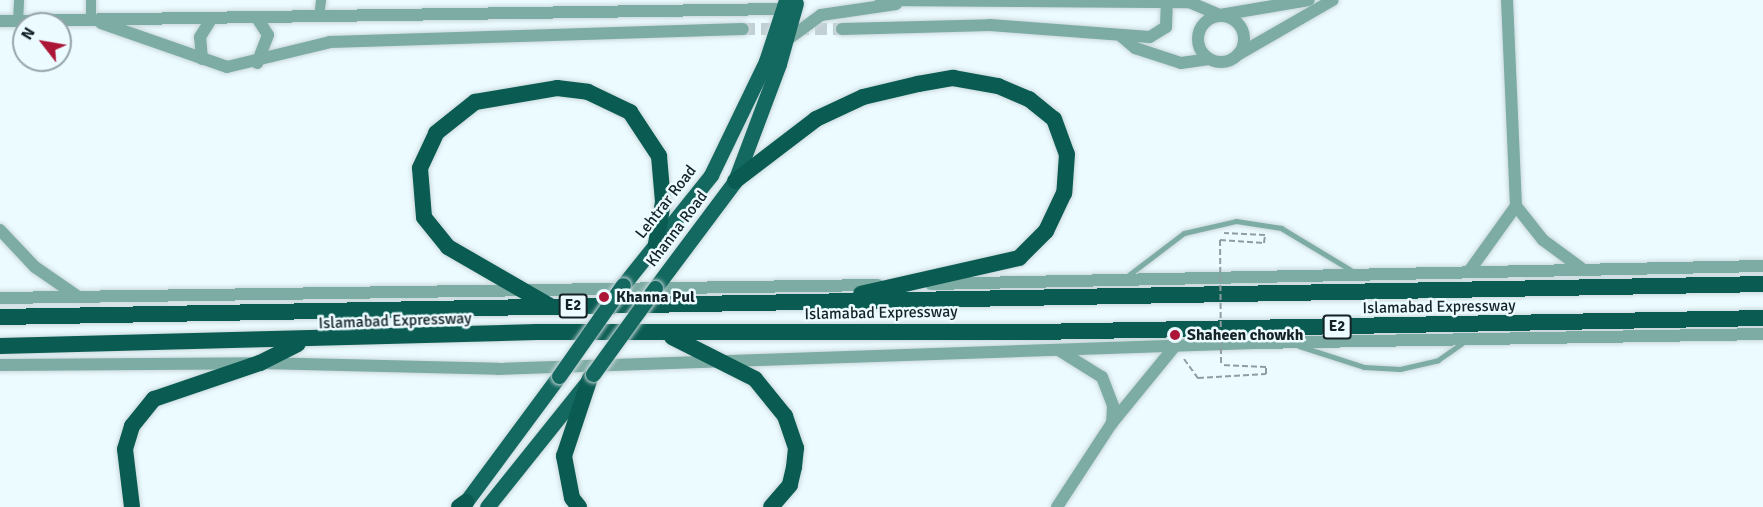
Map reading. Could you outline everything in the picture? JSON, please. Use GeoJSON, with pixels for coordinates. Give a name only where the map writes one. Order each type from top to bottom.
{"type":"FeatureCollection","features":[{"type":"Feature","properties":{"kind":"highway"},"geometry":{"type":"LineString","coordinates":[[735,181],[816,119],[863,97],[952,78],[1029,99],[1054,119],[1067,154],[1062,202],[1046,231],[1019,258],[822,302]]}},
{"type":"Feature","properties":{"kind":"highway"},"geometry":{"type":"LineString","coordinates":[[551,307],[448,247],[424,217],[420,168],[436,133],[475,102],[557,88],[588,92],[630,112],[659,156],[663,202],[656,244]]}},
{"type":"Feature","properties":{"kind":"highway","name":"Islamabad Expressway"},"geometry":{"type":"LineString","coordinates":[[0,317],[1763,284]]}},
{"type":"Feature","properties":{"kind":"highway","name":"Islamabad Expressway"},"geometry":{"type":"LineString","coordinates":[[0,346],[301,342],[537,332],[667,334],[1763,318]]}},
{"type":"Feature","properties":{"kind":"highway"},"geometry":{"type":"LineString","coordinates":[[667,334],[755,379],[792,431],[796,448],[790,485],[771,507]]}},
{"type":"Feature","properties":{"kind":"highway"},"geometry":{"type":"LineString","coordinates":[[132,507],[125,449],[132,426],[154,399],[260,363],[301,342]]}},
{"type":"Feature","properties":{"kind":"highway"},"geometry":{"type":"LineString","coordinates":[[579,507],[572,498],[564,456],[592,376]]}},
{"type":"Feature","properties":{"kind":"main road","name":"Khanna Road"},"geometry":{"type":"LineString","coordinates":[[487,507],[592,376],[735,181],[787,40],[789,3]]}},
{"type":"Feature","properties":{"kind":"main road","name":"Lehtrar Road"},"geometry":{"type":"LineString","coordinates":[[462,505],[559,376],[623,285],[694,200],[725,151],[789,3]]}},
{"type":"Feature","properties":{"kind":"street"},"geometry":{"type":"LineString","coordinates":[[91,0],[91,20]]}},
{"type":"Feature","properties":{"kind":"street"},"geometry":{"type":"LineString","coordinates":[[319,17],[321,0]]}},
{"type":"Feature","properties":{"kind":"street"},"geometry":{"type":"LineString","coordinates":[[881,0],[896,4]]}},
{"type":"Feature","properties":{"kind":"street"},"geometry":{"type":"LineString","coordinates":[[1209,59],[1197,43],[1202,24],[1220,15],[1309,0]]}},
{"type":"Feature","properties":{"kind":"street"},"geometry":{"type":"LineString","coordinates":[[1122,37],[1135,48],[1181,63],[1209,59],[1230,60],[1334,0]]}},
{"type":"Feature","properties":{"kind":"street"},"geometry":{"type":"LineString","coordinates":[[1470,270],[1496,240],[1515,206],[1507,0]]}},
{"type":"Feature","properties":{"kind":"street"},"geometry":{"type":"LineString","coordinates":[[842,29],[990,25],[1122,37],[1159,33],[1166,27],[1167,2]]}},
{"type":"Feature","properties":{"kind":"street"},"geometry":{"type":"LineString","coordinates":[[787,40],[821,15],[896,4],[1188,2],[1239,24],[1244,34],[1239,54]]}},
{"type":"Feature","properties":{"kind":"street"},"geometry":{"type":"LineString","coordinates":[[72,20],[319,17],[789,3]]}},
{"type":"Feature","properties":{"kind":"street"},"geometry":{"type":"LineString","coordinates":[[201,59],[200,37],[212,18]]}},
{"type":"Feature","properties":{"kind":"street"},"geometry":{"type":"LineString","coordinates":[[257,18],[268,46],[257,63]]}},
{"type":"Feature","properties":{"kind":"street"},"geometry":{"type":"LineString","coordinates":[[91,20],[227,66],[257,63],[330,42],[743,29]]}},
{"type":"Feature","properties":{"kind":"street"},"geometry":{"type":"LineString","coordinates":[[1515,206],[1543,240],[1581,268]]}},
{"type":"Feature","properties":{"kind":"street"},"geometry":{"type":"LineString","coordinates":[[0,230],[34,267],[77,296]]}},
{"type":"Feature","properties":{"kind":"street"},"geometry":{"type":"LineString","coordinates":[[0,298],[525,293],[1470,270],[1763,266]]}},
{"type":"Feature","properties":{"kind":"street"},"geometry":{"type":"LineString","coordinates":[[0,365],[260,363],[498,369],[1175,346],[1468,338],[1763,334]]}},
{"type":"Feature","properties":{"kind":"street"},"geometry":{"type":"LineString","coordinates":[[1057,507],[1113,423],[1175,346]]}},
{"type":"Feature","properties":{"kind":"street"},"geometry":{"type":"LineString","coordinates":[[1058,350],[1102,376],[1113,406],[1113,423]]}},
{"type":"Feature","properties":{"kind":"lane"},"geometry":{"type":"LineString","coordinates":[[1124,279],[1184,233],[1224,222],[1256,221],[1281,228],[1356,273]]}},
{"type":"Feature","properties":{"kind":"lane"},"geometry":{"type":"LineString","coordinates":[[1292,343],[1325,358],[1400,369],[1438,360],[1468,338]]}},
{"type":"Feature","properties":{"kind":"path"},"geometry":{"type":"LineString","coordinates":[[1175,346],[1198,378],[1266,374],[1266,367],[1221,365],[1220,240],[1264,243],[1265,235],[1223,236],[1224,222]]}},
{"type":"Feature","properties":{"kind":"tunnel"},"geometry":{"type":"LineString","coordinates":[[743,29],[842,29]]}},
{"type":"Feature","properties":{"kind":"place","name":"Khanna Pul"},"geometry":{"type":"Point","coordinates":[604,297]}},
{"type":"Feature","properties":{"kind":"place","name":"Shaheen chowkh"},"geometry":{"type":"Point","coordinates":[1175,335]}}]}
